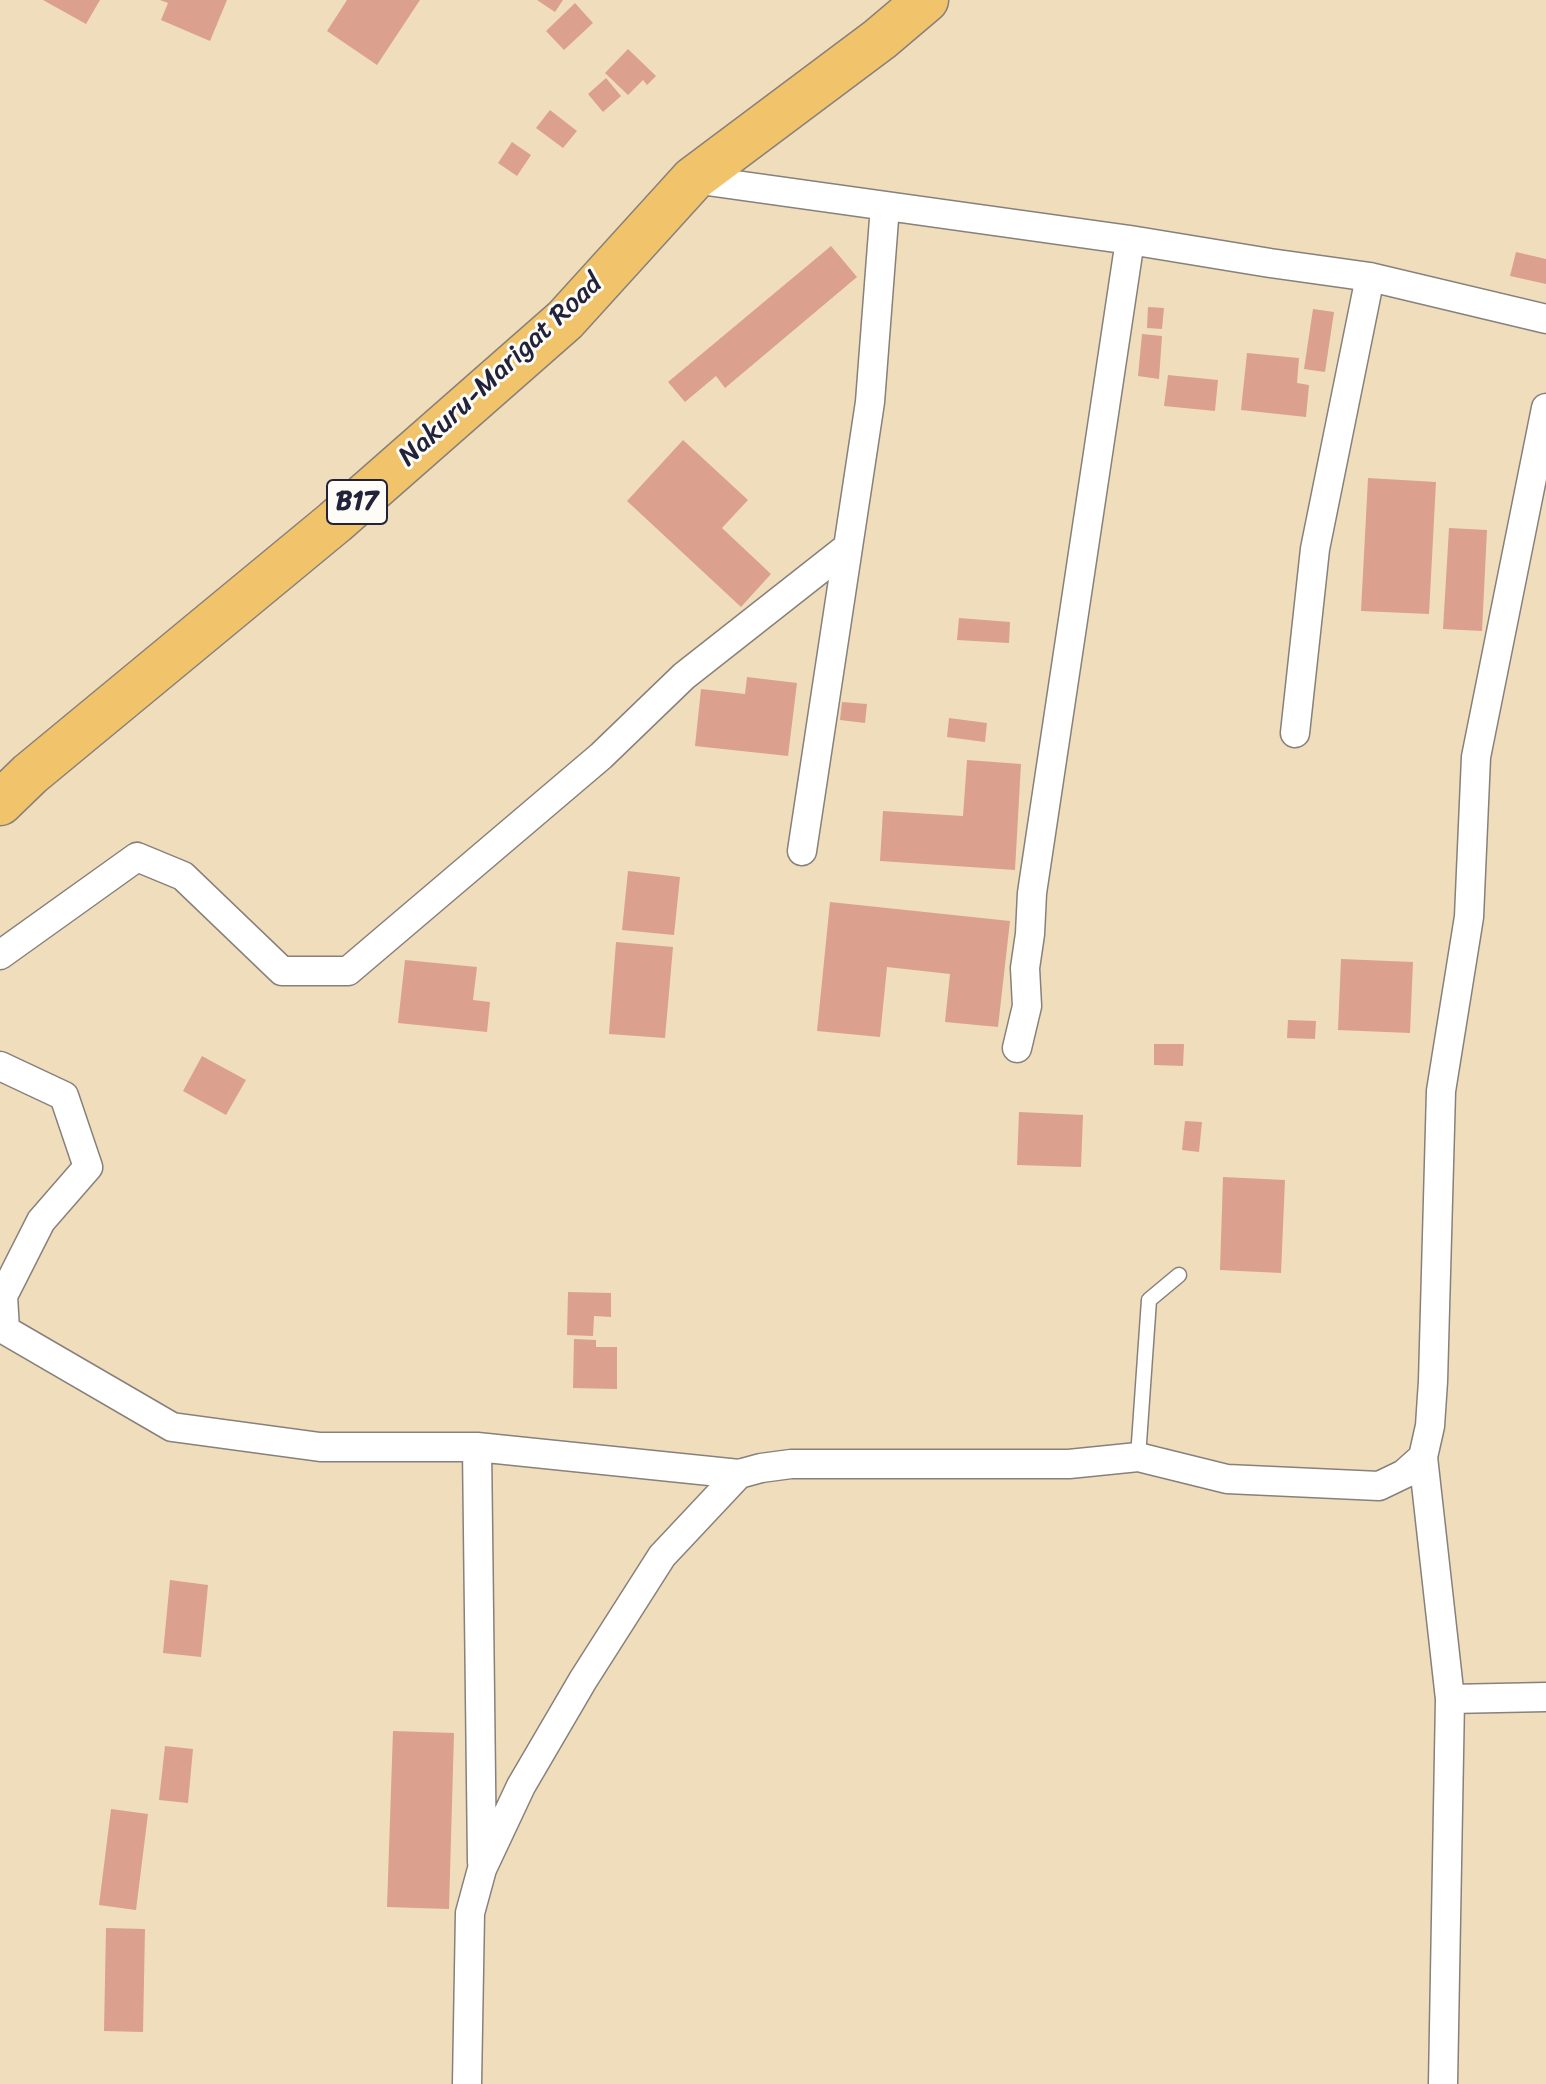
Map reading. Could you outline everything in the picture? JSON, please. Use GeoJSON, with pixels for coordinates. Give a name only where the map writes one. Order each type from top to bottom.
{"type":"FeatureCollection","features":[{"type":"Feature","properties":{"kind":"main road","name":"Nakuru-Marigat Road"},"geometry":{"type":"LineString","coordinates":[[0,803],[30,774],[335,522],[565,320],[693,179],[880,39],[926,0]]}},
{"type":"Feature","properties":{"kind":"street"},"geometry":{"type":"LineString","coordinates":[[693,179],[1370,277],[1546,319]]}},
{"type":"Feature","properties":{"kind":"street"},"geometry":{"type":"LineString","coordinates":[[802,851],[870,402],[885,206]]}},
{"type":"Feature","properties":{"kind":"street"},"geometry":{"type":"LineString","coordinates":[[1017,1048],[1027,1006],[1025,968],[1032,893],[1130,240]]}},
{"type":"Feature","properties":{"kind":"street"},"geometry":{"type":"LineString","coordinates":[[1295,733],[1315,549],[1370,277]]}},
{"type":"Feature","properties":{"kind":"street"},"geometry":{"type":"LineString","coordinates":[[1443,2084],[1450,1699],[1423,1457],[1430,1426],[1433,1381],[1441,1091],[1469,917],[1476,757],[1546,408]]}},
{"type":"Feature","properties":{"kind":"street"},"geometry":{"type":"LineString","coordinates":[[0,955],[137,857],[183,876],[282,971],[348,971],[601,756],[684,676],[848,547]]}},
{"type":"Feature","properties":{"kind":"street"},"geometry":{"type":"LineString","coordinates":[[0,1066],[64,1096],[88,1167],[41,1221],[3,1296],[5,1330],[172,1427],[320,1447],[477,1447],[739,1474],[791,1464],[1069,1464],[1138,1457],[1227,1479],[1379,1486],[1404,1474],[1423,1457]]}},
{"type":"Feature","properties":{"kind":"street"},"geometry":{"type":"LineString","coordinates":[[477,1447],[482,1869]]}},
{"type":"Feature","properties":{"kind":"street"},"geometry":{"type":"LineString","coordinates":[[467,2084],[470,1913],[482,1869],[521,1786],[583,1680],[662,1556],[739,1474]]}},
{"type":"Feature","properties":{"kind":"street"},"geometry":{"type":"LineString","coordinates":[[1450,1699],[1546,1697]]}},
{"type":"Feature","properties":{"kind":"lane"},"geometry":{"type":"LineString","coordinates":[[1138,1457],[1149,1300],[1179,1275]]}},
{"type":"Feature","properties":{"kind":"building"},"geometry":{"type":"Polygon","coordinates":[[[43,0],[100,0],[86,24],[43,0]]]}},
{"type":"Feature","properties":{"kind":"building"},"geometry":{"type":"Polygon","coordinates":[[[160,0],[227,0],[210,41],[161,20],[168,3],[160,0]]]}},
{"type":"Feature","properties":{"kind":"building"},"geometry":{"type":"Polygon","coordinates":[[[347,0],[420,0],[377,65],[327,31],[347,0]]]}},
{"type":"Feature","properties":{"kind":"building"},"geometry":{"type":"Polygon","coordinates":[[[537,0],[563,0],[555,12],[537,0]]]}},
{"type":"Feature","properties":{"kind":"building"},"geometry":{"type":"Polygon","coordinates":[[[575,3],[593,23],[564,50],[546,31],[575,3]]]}},
{"type":"Feature","properties":{"kind":"building"},"geometry":{"type":"Polygon","coordinates":[[[628,49],[656,76],[647,85],[643,80],[628,95],[605,73],[628,49]]]}},
{"type":"Feature","properties":{"kind":"building"},"geometry":{"type":"Polygon","coordinates":[[[606,78],[621,96],[603,112],[588,94],[606,78]]]}},
{"type":"Feature","properties":{"kind":"building"},"geometry":{"type":"Polygon","coordinates":[[[550,110],[577,131],[563,148],[536,128],[550,110]]]}},
{"type":"Feature","properties":{"kind":"building"},"geometry":{"type":"Polygon","coordinates":[[[512,142],[531,155],[517,176],[498,163],[512,142]]]}},
{"type":"Feature","properties":{"kind":"building"},"geometry":{"type":"Polygon","coordinates":[[[831,246],[857,277],[725,388],[716,376],[685,402],[668,382],[831,246]]]}},
{"type":"Feature","properties":{"kind":"building"},"geometry":{"type":"Polygon","coordinates":[[[1516,252],[1546,259],[1546,284],[1510,276],[1516,252]]]}},
{"type":"Feature","properties":{"kind":"building"},"geometry":{"type":"Polygon","coordinates":[[[1148,307],[1164,308],[1162,329],[1147,328],[1148,307]]]}},
{"type":"Feature","properties":{"kind":"building"},"geometry":{"type":"Polygon","coordinates":[[[1313,309],[1334,312],[1325,372],[1304,369],[1313,309]]]}},
{"type":"Feature","properties":{"kind":"building"},"geometry":{"type":"Polygon","coordinates":[[[1142,334],[1162,336],[1159,379],[1138,376],[1142,334]]]}},
{"type":"Feature","properties":{"kind":"building"},"geometry":{"type":"Polygon","coordinates":[[[1247,353],[1299,358],[1297,383],[1309,385],[1306,417],[1241,410],[1247,353]]]}},
{"type":"Feature","properties":{"kind":"building"},"geometry":{"type":"Polygon","coordinates":[[[1168,375],[1218,380],[1215,411],[1164,406],[1168,375]]]}},
{"type":"Feature","properties":{"kind":"building"},"geometry":{"type":"Polygon","coordinates":[[[683,440],[748,500],[722,528],[771,574],[741,607],[627,501],[683,440]]]}},
{"type":"Feature","properties":{"kind":"building"},"geometry":{"type":"Polygon","coordinates":[[[1368,478],[1436,482],[1429,614],[1361,611],[1368,478]]]}},
{"type":"Feature","properties":{"kind":"building"},"geometry":{"type":"Polygon","coordinates":[[[1449,528],[1487,530],[1482,631],[1443,629],[1449,528]]]}},
{"type":"Feature","properties":{"kind":"building"},"geometry":{"type":"Polygon","coordinates":[[[959,618],[1010,622],[1009,643],[957,640],[959,618]]]}},
{"type":"Feature","properties":{"kind":"building"},"geometry":{"type":"Polygon","coordinates":[[[747,677],[797,683],[788,756],[695,746],[701,689],[745,694],[747,677]]]}},
{"type":"Feature","properties":{"kind":"building"},"geometry":{"type":"Polygon","coordinates":[[[842,702],[867,704],[865,723],[840,720],[842,702]]]}},
{"type":"Feature","properties":{"kind":"building"},"geometry":{"type":"Polygon","coordinates":[[[949,718],[987,723],[985,742],[947,737],[949,718]]]}},
{"type":"Feature","properties":{"kind":"building"},"geometry":{"type":"Polygon","coordinates":[[[967,760],[1021,764],[1015,870],[880,861],[883,811],[963,816],[967,760]]]}},
{"type":"Feature","properties":{"kind":"building"},"geometry":{"type":"Polygon","coordinates":[[[628,871],[680,877],[674,935],[622,930],[628,871]]]}},
{"type":"Feature","properties":{"kind":"building"},"geometry":{"type":"Polygon","coordinates":[[[830,902],[1010,921],[998,1027],[945,1022],[950,974],[887,967],[880,1037],[817,1031],[830,902]]]}},
{"type":"Feature","properties":{"kind":"building"},"geometry":{"type":"Polygon","coordinates":[[[616,942],[673,947],[665,1038],[609,1034],[616,942]]]}},
{"type":"Feature","properties":{"kind":"building"},"geometry":{"type":"Polygon","coordinates":[[[1341,959],[1413,962],[1410,1033],[1338,1030],[1341,959]]]}},
{"type":"Feature","properties":{"kind":"building"},"geometry":{"type":"Polygon","coordinates":[[[405,960],[477,967],[473,1000],[490,1002],[487,1032],[398,1023],[405,960]]]}},
{"type":"Feature","properties":{"kind":"building"},"geometry":{"type":"Polygon","coordinates":[[[1288,1020],[1316,1021],[1315,1039],[1287,1038],[1288,1020]]]}},
{"type":"Feature","properties":{"kind":"building"},"geometry":{"type":"Polygon","coordinates":[[[1154,1044],[1184,1044],[1183,1066],[1154,1065],[1154,1044]]]}},
{"type":"Feature","properties":{"kind":"building"},"geometry":{"type":"Polygon","coordinates":[[[202,1056],[246,1080],[226,1115],[183,1091],[202,1056]]]}},
{"type":"Feature","properties":{"kind":"building"},"geometry":{"type":"Polygon","coordinates":[[[1019,1112],[1083,1115],[1081,1167],[1017,1165],[1019,1112]]]}},
{"type":"Feature","properties":{"kind":"building"},"geometry":{"type":"Polygon","coordinates":[[[1185,1121],[1202,1122],[1199,1152],[1182,1150],[1185,1121]]]}},
{"type":"Feature","properties":{"kind":"building"},"geometry":{"type":"Polygon","coordinates":[[[1223,1177],[1285,1180],[1281,1273],[1220,1270],[1223,1177]]]}},
{"type":"Feature","properties":{"kind":"building"},"geometry":{"type":"Polygon","coordinates":[[[568,1292],[611,1293],[611,1317],[594,1316],[593,1336],[567,1335],[568,1292]]]}},
{"type":"Feature","properties":{"kind":"building"},"geometry":{"type":"Polygon","coordinates":[[[574,1339],[596,1340],[596,1347],[617,1347],[617,1389],[573,1388],[574,1339]]]}},
{"type":"Feature","properties":{"kind":"building"},"geometry":{"type":"Polygon","coordinates":[[[170,1580],[208,1585],[201,1657],[163,1653],[170,1580]]]}},
{"type":"Feature","properties":{"kind":"building"},"geometry":{"type":"Polygon","coordinates":[[[393,1731],[454,1733],[449,1909],[387,1907],[393,1731]]]}},
{"type":"Feature","properties":{"kind":"building"},"geometry":{"type":"Polygon","coordinates":[[[165,1746],[193,1749],[188,1803],[159,1800],[165,1746]]]}},
{"type":"Feature","properties":{"kind":"building"},"geometry":{"type":"Polygon","coordinates":[[[111,1809],[148,1814],[136,1910],[99,1905],[111,1809]]]}},
{"type":"Feature","properties":{"kind":"building"},"geometry":{"type":"Polygon","coordinates":[[[106,1928],[145,1929],[143,2032],[104,2031],[106,1928]]]}}]}
